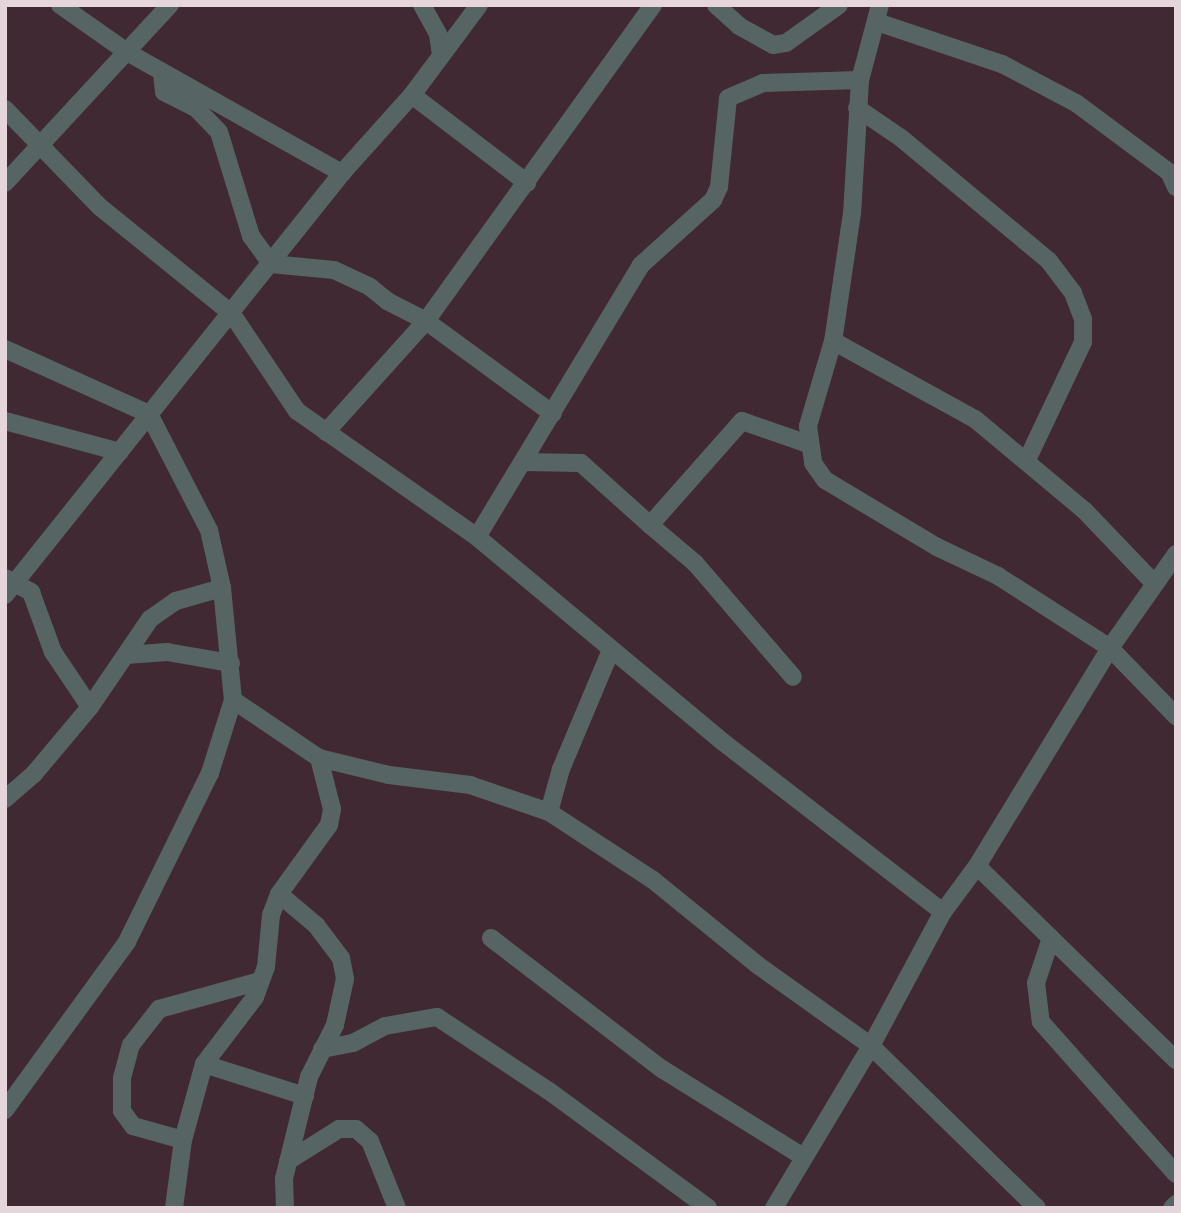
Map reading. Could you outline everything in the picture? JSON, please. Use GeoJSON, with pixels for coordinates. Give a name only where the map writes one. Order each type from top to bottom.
{"type":"FeatureCollection","features":[{"type":"Feature","properties":{"kind":"street"},"geometry":{"type":"LineString","coordinates":[[60,5],[162,73],[342,173]]}},
{"type":"Feature","properties":{"kind":"street"},"geometry":{"type":"LineString","coordinates":[[5,183],[170,5]]}},
{"type":"Feature","properties":{"kind":"street"},"geometry":{"type":"LineString","coordinates":[[422,5],[438,34],[441,55]]}},
{"type":"Feature","properties":{"kind":"street"},"geometry":{"type":"LineString","coordinates":[[90,707],[53,652],[31,592],[8,585],[232,314],[342,173],[412,95],[479,5]]}},
{"type":"Feature","properties":{"kind":"street"},"geometry":{"type":"LineString","coordinates":[[326,432],[426,321],[653,5]]}},
{"type":"Feature","properties":{"kind":"street"},"geometry":{"type":"LineString","coordinates":[[716,5],[739,26],[773,45],[786,43],[839,5]]}},
{"type":"Feature","properties":{"kind":"street"},"geometry":{"type":"LineString","coordinates":[[1173,173],[1115,128],[1039,82],[878,13],[860,80],[852,213],[833,341],[811,416],[808,444],[825,480],[937,547],[998,576],[1110,648],[1176,716]]}},
{"type":"Feature","properties":{"kind":"street"},"geometry":{"type":"LineString","coordinates":[[162,73],[164,92],[196,108],[219,131],[251,236],[271,264],[334,270],[426,321],[553,414]]}},
{"type":"Feature","properties":{"kind":"street"},"geometry":{"type":"LineString","coordinates":[[477,537],[525,462],[641,265],[713,200],[719,187],[728,98],[763,83],[860,80]]}},
{"type":"Feature","properties":{"kind":"street"},"geometry":{"type":"LineString","coordinates":[[412,95],[527,183]]}},
{"type":"Feature","properties":{"kind":"street"},"geometry":{"type":"LineString","coordinates":[[857,107],[1034,249],[1063,275],[1073,293],[1083,319],[1083,342],[1027,460]]}},
{"type":"Feature","properties":{"kind":"street"},"geometry":{"type":"LineString","coordinates":[[5,109],[100,207],[232,314],[297,411],[477,537],[611,650],[943,912]]}},
{"type":"Feature","properties":{"kind":"street"},"geometry":{"type":"LineString","coordinates":[[833,341],[975,419],[1084,510],[1154,583]]}},
{"type":"Feature","properties":{"kind":"street"},"geometry":{"type":"LineString","coordinates":[[5,349],[149,414],[209,530],[222,588],[233,699],[210,773],[127,942],[5,1110]]}},
{"type":"Feature","properties":{"kind":"street"},"geometry":{"type":"LineString","coordinates":[[5,421],[120,452]]}},
{"type":"Feature","properties":{"kind":"street"},"geometry":{"type":"LineString","coordinates":[[650,525],[742,421],[808,444]]}},
{"type":"Feature","properties":{"kind":"street"},"geometry":{"type":"LineString","coordinates":[[525,462],[564,460],[592,469],[650,525],[695,563],[793,677]]}},
{"type":"Feature","properties":{"kind":"street"},"geometry":{"type":"LineString","coordinates":[[774,1208],[802,1156],[871,1046],[943,912],[977,866],[1110,648],[1154,583],[1173,563]]}},
{"type":"Feature","properties":{"kind":"street"},"geometry":{"type":"LineString","coordinates":[[5,799],[33,775],[90,707],[150,620],[176,601],[222,588]]}},
{"type":"Feature","properties":{"kind":"street"},"geometry":{"type":"LineString","coordinates":[[549,812],[561,769],[611,650]]}},
{"type":"Feature","properties":{"kind":"street"},"geometry":{"type":"LineString","coordinates":[[126,655],[167,652],[231,663]]}},
{"type":"Feature","properties":{"kind":"street"},"geometry":{"type":"LineString","coordinates":[[233,699],[319,758],[389,775],[470,785],[549,812],[653,880],[759,966],[871,1046],[1037,1208]]}},
{"type":"Feature","properties":{"kind":"street"},"geometry":{"type":"LineString","coordinates":[[174,1208],[183,1140],[204,1064],[255,997],[279,894],[329,825],[332,808],[319,758]]}},
{"type":"Feature","properties":{"kind":"street"},"geometry":{"type":"LineString","coordinates":[[977,866],[1176,1060]]}},
{"type":"Feature","properties":{"kind":"street"},"geometry":{"type":"LineString","coordinates":[[279,894],[316,925],[341,958],[345,979],[335,1025],[322,1049],[305,1096],[303,1143]]}},
{"type":"Feature","properties":{"kind":"street"},"geometry":{"type":"LineString","coordinates":[[491,938],[662,1069],[802,1156]]}},
{"type":"Feature","properties":{"kind":"street"},"geometry":{"type":"LineString","coordinates":[[1051,938],[1037,983],[1041,1022],[1176,1174]]}},
{"type":"Feature","properties":{"kind":"street"},"geometry":{"type":"LineString","coordinates":[[183,1140],[133,1126],[122,1111],[122,1079],[131,1045],[159,1009],[260,981]]}},
{"type":"Feature","properties":{"kind":"street"},"geometry":{"type":"LineString","coordinates":[[322,1049],[353,1043],[385,1026],[437,1017],[548,1091],[708,1208]]}},
{"type":"Feature","properties":{"kind":"street"},"geometry":{"type":"LineString","coordinates":[[204,1064],[305,1096]]}},
{"type":"Feature","properties":{"kind":"street"},"geometry":{"type":"LineString","coordinates":[[285,1208],[288,1161],[303,1143],[340,1129],[356,1129],[370,1141],[397,1208]]}},
{"type":"Feature","properties":{"kind":"street"},"geometry":{"type":"LineString","coordinates":[[1172,1208],[1176,1204]]}}]}
